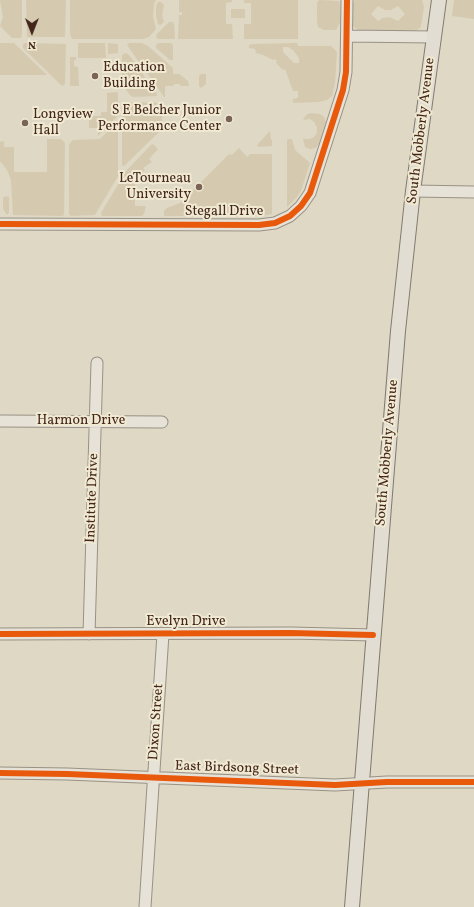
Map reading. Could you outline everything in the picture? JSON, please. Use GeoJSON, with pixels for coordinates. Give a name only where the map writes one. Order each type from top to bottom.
{"type":"FeatureCollection","features":[{"type":"Feature","properties":{"kind":"main road","name":"South Mobberly Avenue"},"geometry":{"type":"LineString","coordinates":[[352,907],[398,331],[413,191],[438,0]]}},
{"type":"Feature","properties":{"kind":"street","name":"Stegall Drive"},"geometry":{"type":"LineString","coordinates":[[0,224],[260,225],[272,224],[294,213],[301,206],[312,187],[343,90],[346,72],[347,0]]}},
{"type":"Feature","properties":{"kind":"street"},"geometry":{"type":"LineString","coordinates":[[346,36],[434,37]]}},
{"type":"Feature","properties":{"kind":"street"},"geometry":{"type":"LineString","coordinates":[[413,191],[474,192]]}},
{"type":"Feature","properties":{"kind":"street","name":"Institute Drive"},"geometry":{"type":"LineString","coordinates":[[89,634],[97,363]]}},
{"type":"Feature","properties":{"kind":"street","name":"Harmon Drive"},"geometry":{"type":"LineString","coordinates":[[0,421],[162,422]]}},
{"type":"Feature","properties":{"kind":"street","name":"Evelyn Drive"},"geometry":{"type":"LineString","coordinates":[[0,634],[373,635]]}},
{"type":"Feature","properties":{"kind":"street","name":"Dixon Street"},"geometry":{"type":"LineString","coordinates":[[145,907],[163,634]]}},
{"type":"Feature","properties":{"kind":"street","name":"East Birdsong Street"},"geometry":{"type":"LineString","coordinates":[[0,773],[335,784],[387,782],[474,782]]}},
{"type":"Feature","properties":{"kind":"shaded area"},"geometry":{"type":"Polygon","coordinates":[[[0,0],[22,0],[21,38],[12,38],[0,26],[3,17],[0,0]]]}},
{"type":"Feature","properties":{"kind":"shaded area"},"geometry":{"type":"Polygon","coordinates":[[[26,0],[66,0],[65,37],[27,37],[26,0]]]}},
{"type":"Feature","properties":{"kind":"shaded area"},"geometry":{"type":"Polygon","coordinates":[[[70,0],[156,0],[154,4],[153,17],[156,29],[149,37],[143,39],[72,39],[70,34],[70,0]]]}},
{"type":"Feature","properties":{"kind":"shaded area"},"geometry":{"type":"Polygon","coordinates":[[[179,0],[232,0],[232,2],[226,3],[226,24],[232,24],[233,39],[178,39],[179,15],[182,15],[182,12],[179,12],[179,0]]]}},
{"type":"Feature","properties":{"kind":"shaded area"},"geometry":{"type":"Polygon","coordinates":[[[244,0],[298,0],[298,39],[244,39],[244,24],[251,24],[251,3],[244,3],[244,0]]]}},
{"type":"Feature","properties":{"kind":"shaded area"},"geometry":{"type":"Polygon","coordinates":[[[319,0],[339,1],[340,23],[336,30],[324,30],[318,27],[317,3],[319,0]]]}},
{"type":"Feature","properties":{"kind":"shaded area"},"geometry":{"type":"Polygon","coordinates":[[[355,0],[422,0],[424,7],[420,28],[415,31],[358,30],[353,26],[353,4],[355,0]],[[378,6],[371,14],[378,21],[389,17],[398,21],[405,14],[398,6],[391,10],[385,10],[378,6]]]}},
{"type":"Feature","properties":{"kind":"shaded area"},"geometry":{"type":"Polygon","coordinates":[[[454,0],[474,0],[474,19],[452,16],[454,0]]]}},
{"type":"Feature","properties":{"kind":"shaded area"},"geometry":{"type":"Polygon","coordinates":[[[158,2],[161,2],[164,5],[162,15],[164,22],[160,25],[158,24],[156,16],[156,7],[158,2]]]}},
{"type":"Feature","properties":{"kind":"shaded area"},"geometry":{"type":"Polygon","coordinates":[[[231,9],[245,9],[245,18],[231,18],[231,9]]]}},
{"type":"Feature","properties":{"kind":"shaded area"},"geometry":{"type":"Polygon","coordinates":[[[169,22],[173,22],[174,24],[175,39],[158,39],[156,37],[157,34],[169,22]]]}},
{"type":"Feature","properties":{"kind":"shaded area"},"geometry":{"type":"Polygon","coordinates":[[[0,43],[14,43],[47,75],[0,75],[0,43]]]}},
{"type":"Feature","properties":{"kind":"shaded area"},"geometry":{"type":"Polygon","coordinates":[[[78,43],[105,43],[106,58],[78,58],[78,43]]]}},
{"type":"Feature","properties":{"kind":"shaded area"},"geometry":{"type":"Polygon","coordinates":[[[108,43],[118,45],[118,53],[108,54],[108,43]]]}},
{"type":"Feature","properties":{"kind":"shaded area"},"geometry":{"type":"Polygon","coordinates":[[[129,43],[142,43],[148,46],[173,68],[173,74],[179,74],[188,81],[189,86],[175,84],[172,86],[165,86],[164,97],[127,45],[129,43]]]}},
{"type":"Feature","properties":{"kind":"shaded area"},"geometry":{"type":"Polygon","coordinates":[[[159,43],[171,43],[173,45],[173,60],[170,60],[156,48],[156,45],[159,43]]]}},
{"type":"Feature","properties":{"kind":"shaded area"},"geometry":{"type":"Polygon","coordinates":[[[297,43],[298,46],[331,46],[337,52],[335,83],[332,96],[327,100],[319,102],[293,103],[293,99],[298,98],[298,91],[293,91],[285,69],[283,70],[276,63],[277,61],[275,59],[273,60],[256,53],[255,49],[249,48],[249,45],[297,43]],[[283,47],[283,52],[294,63],[299,63],[299,58],[293,50],[288,47],[283,47]]]}},
{"type":"Feature","properties":{"kind":"shaded area"},"geometry":{"type":"Polygon","coordinates":[[[23,44],[66,44],[65,84],[63,86],[23,48],[23,44]]]}},
{"type":"Feature","properties":{"kind":"shaded area"},"geometry":{"type":"Polygon","coordinates":[[[126,53],[129,55],[157,96],[133,97],[122,85],[122,55],[126,53]]]}},
{"type":"Feature","properties":{"kind":"shaded area"},"geometry":{"type":"Polygon","coordinates":[[[70,57],[76,57],[76,60],[74,60],[74,66],[78,67],[79,86],[70,86],[70,57]]]}},
{"type":"Feature","properties":{"kind":"shaded area"},"geometry":{"type":"Polygon","coordinates":[[[201,74],[206,74],[206,84],[201,88],[199,86],[199,76],[201,74]]]}},
{"type":"Feature","properties":{"kind":"shaded area"},"geometry":{"type":"Polygon","coordinates":[[[117,92],[118,116],[98,136],[98,128],[89,128],[89,116],[101,116],[101,112],[107,112],[107,93],[117,92]]]}},
{"type":"Feature","properties":{"kind":"shaded area"},"geometry":{"type":"Polygon","coordinates":[[[131,102],[162,104],[162,127],[160,131],[124,166],[122,165],[122,115],[131,102]]]}},
{"type":"Feature","properties":{"kind":"shaded area"},"geometry":{"type":"Polygon","coordinates":[[[311,113],[320,114],[324,117],[326,122],[319,144],[316,148],[310,149],[305,147],[303,139],[310,139],[314,137],[317,133],[317,127],[310,119],[303,120],[306,115],[311,113]]]}},
{"type":"Feature","properties":{"kind":"shaded area"},"geometry":{"type":"Polygon","coordinates":[[[118,121],[118,176],[95,215],[71,216],[69,214],[69,144],[73,140],[100,139],[118,121]]]}},
{"type":"Feature","properties":{"kind":"shaded area"},"geometry":{"type":"Polygon","coordinates":[[[270,131],[272,146],[259,147],[257,145],[270,131]]]}},
{"type":"Feature","properties":{"kind":"shaded area"},"geometry":{"type":"Polygon","coordinates":[[[47,139],[61,139],[65,143],[64,215],[13,215],[11,180],[7,170],[0,161],[0,142],[4,141],[4,147],[14,147],[14,172],[47,172],[47,139]]]}},
{"type":"Feature","properties":{"kind":"shaded area"},"geometry":{"type":"Polygon","coordinates":[[[292,139],[295,150],[310,163],[301,191],[287,207],[287,140],[292,139]]]}},
{"type":"Feature","properties":{"kind":"shaded area"},"geometry":{"type":"Polygon","coordinates":[[[152,144],[158,149],[149,159],[152,162],[143,168],[145,170],[135,180],[135,206],[146,206],[144,214],[142,216],[102,216],[101,213],[126,171],[152,144]]]}},
{"type":"Feature","properties":{"kind":"shaded area"},"geometry":{"type":"Polygon","coordinates":[[[239,148],[247,157],[250,154],[272,154],[272,214],[261,216],[164,216],[164,211],[167,208],[180,203],[229,154],[232,155],[239,148]]]}},
{"type":"Feature","properties":{"kind":"shaded area"},"geometry":{"type":"Polygon","coordinates":[[[5,196],[9,197],[9,213],[7,215],[3,209],[3,198],[5,196]]]}},
{"type":"Feature","properties":{"kind":"cycle path"},"geometry":{"type":"LineString","coordinates":[[0,224],[259,225],[275,223],[290,216],[301,206],[310,193],[343,90],[346,72],[347,0]]}},
{"type":"Feature","properties":{"kind":"cycle path"},"geometry":{"type":"LineString","coordinates":[[0,634],[291,633],[373,635]]}},
{"type":"Feature","properties":{"kind":"cycle path"},"geometry":{"type":"LineString","coordinates":[[0,773],[67,774],[335,785],[387,782],[474,782]]}},
{"type":"Feature","properties":{"kind":"place","name":"Education Building"},"geometry":{"type":"Point","coordinates":[95,76]}},
{"type":"Feature","properties":{"kind":"place","name":"S E Belcher Junior Performance Center"},"geometry":{"type":"Point","coordinates":[229,119]}},
{"type":"Feature","properties":{"kind":"place","name":"Longview Hall"},"geometry":{"type":"Point","coordinates":[25,123]}},
{"type":"Feature","properties":{"kind":"place","name":"LeTourneau University"},"geometry":{"type":"Point","coordinates":[199,187]}}]}
